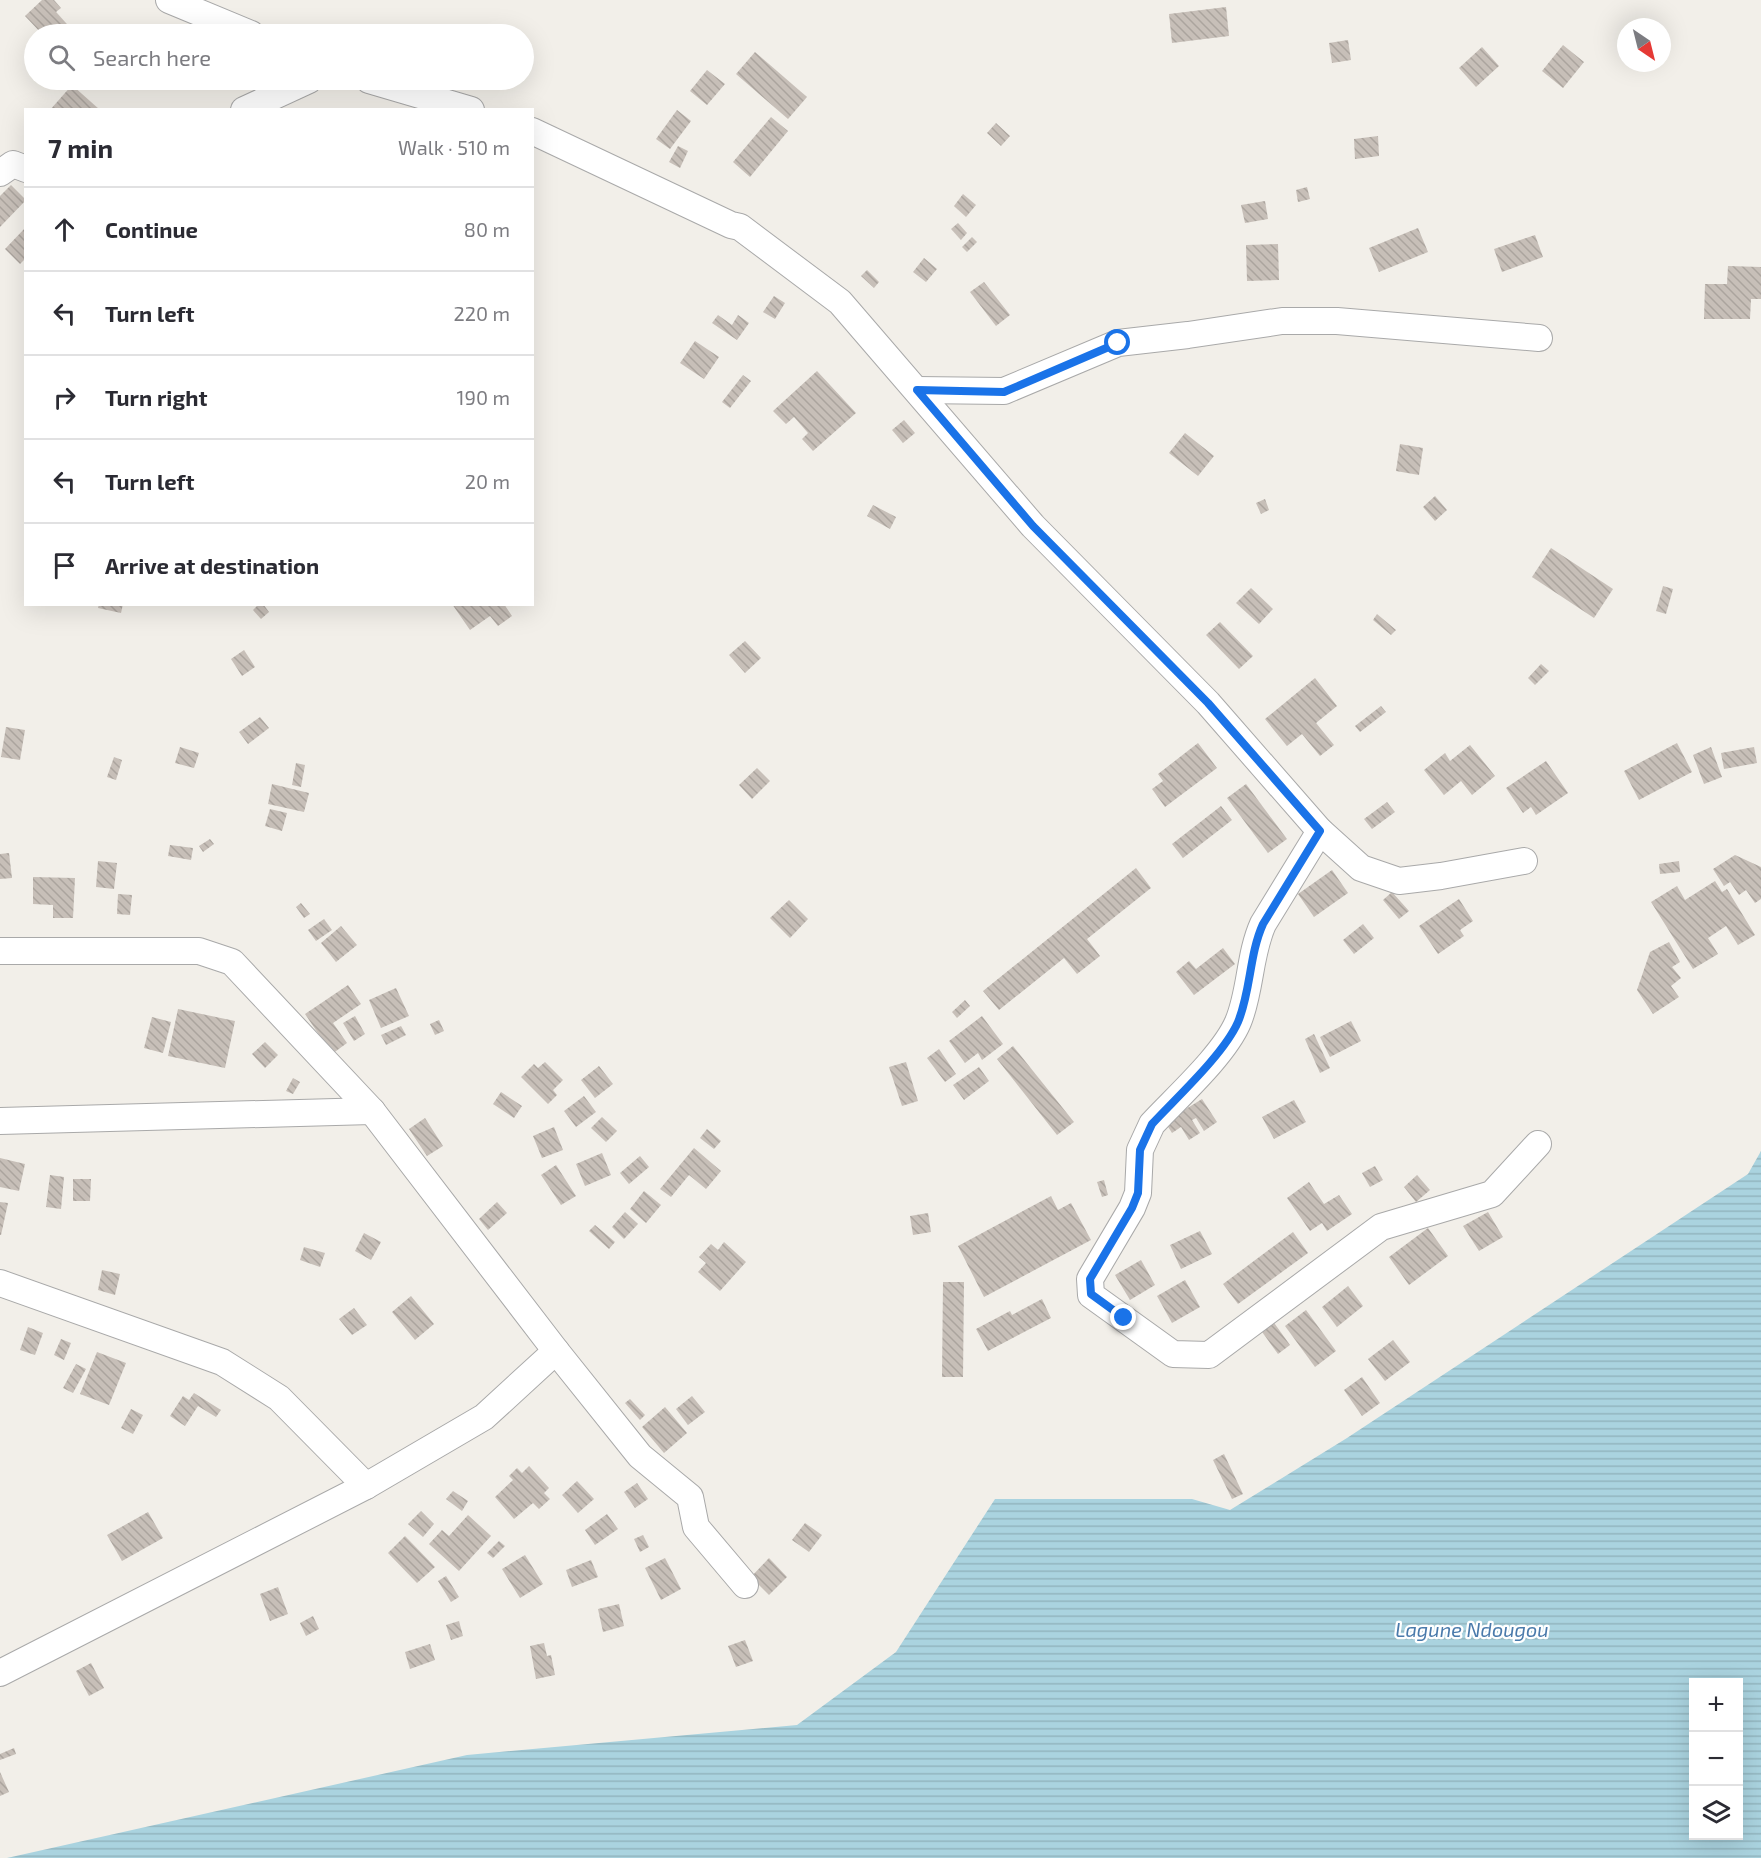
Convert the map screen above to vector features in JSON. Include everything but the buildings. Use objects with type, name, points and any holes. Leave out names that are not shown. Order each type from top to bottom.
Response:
[{"type":"street","points":[[169,0],[227,24]]},
{"type":"street","points":[[248,108],[287,90]]},
{"type":"street","points":[[403,90],[464,108]]},
{"type":"street","points":[[534,132],[731,225],[740,227],[840,302],[1033,526],[1208,703],[1320,831],[1361,868],[1399,881],[1524,861]]},
{"type":"street","points":[[0,173],[13,164],[24,168]]},
{"type":"street","points":[[917,390],[1004,392],[1118,343],[1282,321],[1336,321],[1539,338]]},
{"type":"street","points":[[1320,831],[1257,937],[1243,1008],[1237,1023],[1222,1048],[1152,1124],[1145,1137],[1140,1150],[1138,1193],[1132,1208],[1090,1279],[1091,1294],[1173,1354],[1209,1355],[1381,1227],[1492,1194],[1538,1144]]},
{"type":"street","points":[[0,951],[199,951],[232,962],[372,1111],[556,1351],[640,1456],[690,1497],[696,1527],[745,1585]]},
{"type":"street","points":[[0,1121],[372,1111]]},
{"type":"street","points":[[0,1283],[222,1362],[279,1398],[366,1486]]},
{"type":"street","points":[[0,1673],[366,1486],[484,1417],[556,1351]]},
{"type":"water","name":"Lagune Ndougou","points":[[1761,1151],[1761,1858],[7,1858],[467,1755],[797,1725],[896,1652],[995,1499],[1192,1499],[1230,1510],[1347,1438],[1748,1174]]},
{"type":"route","points":[[1118,343],[1004,392],[917,390],[1033,526],[1208,703],[1320,831],[1257,937],[1243,1008],[1237,1023],[1222,1048],[1152,1124],[1145,1137],[1140,1150],[1138,1193],[1132,1208],[1090,1279],[1091,1294],[1124,1318]]}]
